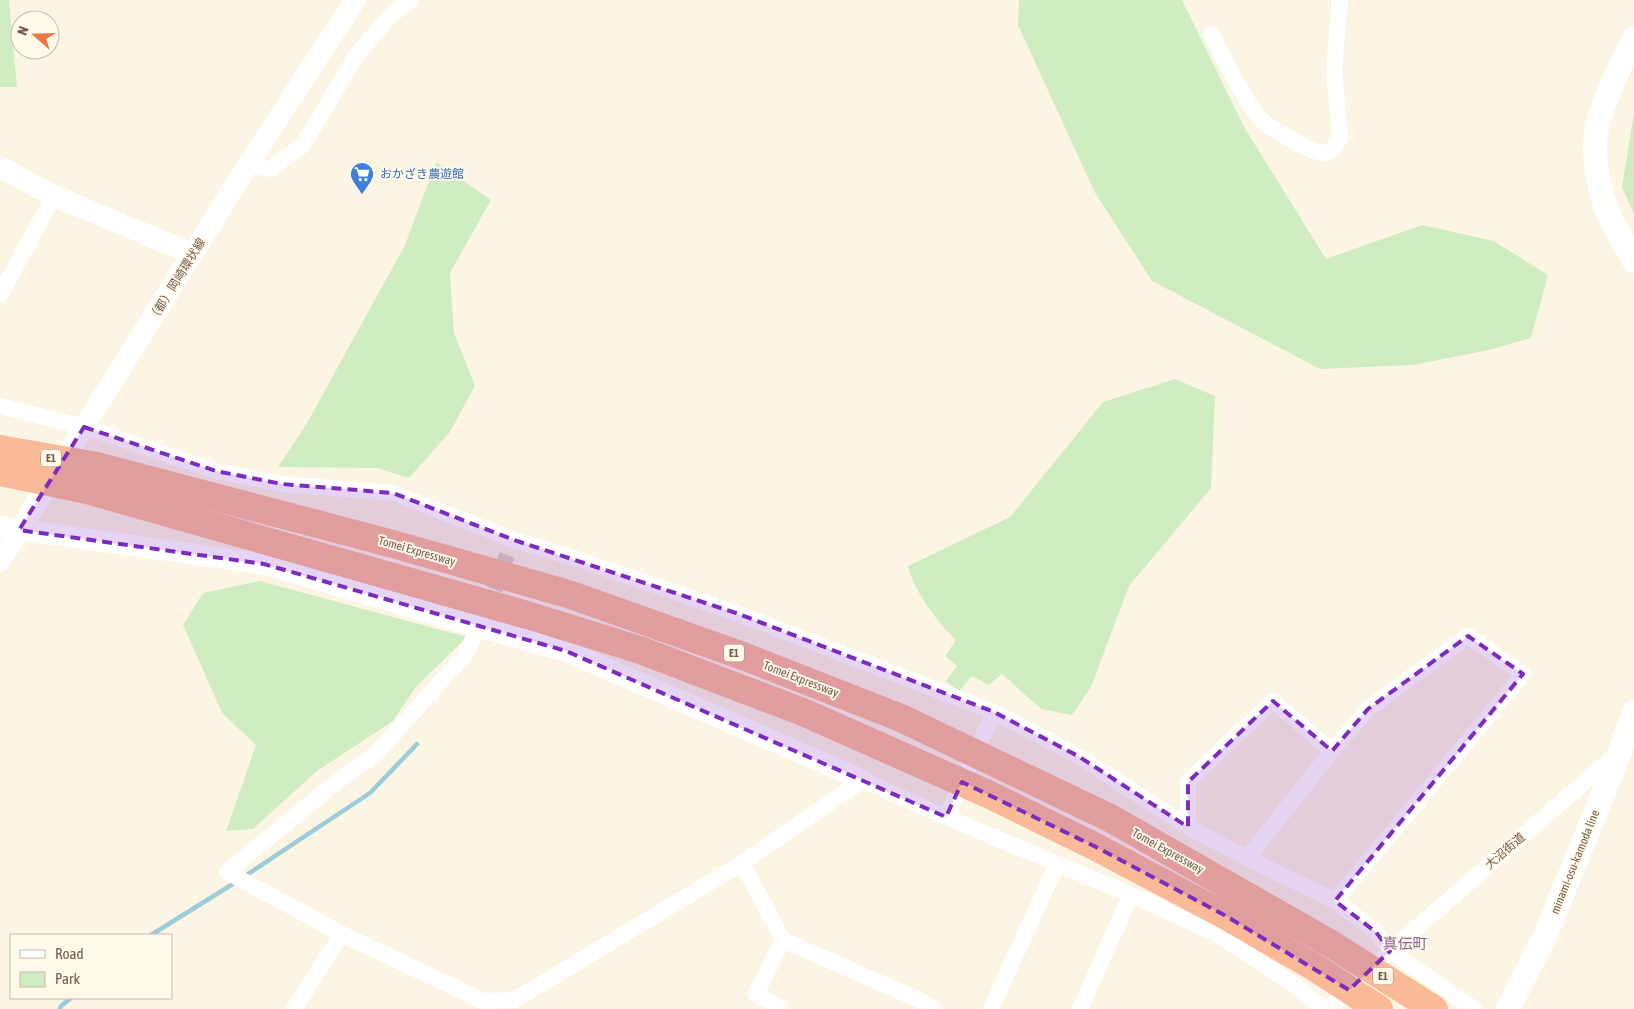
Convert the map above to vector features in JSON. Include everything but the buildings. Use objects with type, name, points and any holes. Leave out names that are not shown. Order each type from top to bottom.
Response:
[{"type":"highway","name":"Tomei Expressway","points":[[2,457],[393,544],[559,592],[743,656],[901,718],[1110,818],[1331,944],[1434,1009]]},
{"type":"highway","name":"Tomei Expressway","points":[[92,478],[640,650],[794,709],[990,795],[1096,846],[1226,916],[1314,967],[1379,1009]]},
{"type":"main road","points":[[1634,38],[1621,63],[1596,134],[1596,161],[1600,189],[1610,216],[1634,261]]},
{"type":"main road","name":"minami-osu-kamoda line","points":[[1508,1009],[1546,934],[1627,757],[1634,712]]},
{"type":"street","name":"（都）岡崎環状線","points":[[0,561],[10,528],[84,427],[248,164],[355,0]]},
{"type":"street","points":[[248,164],[270,170],[303,145],[356,56],[390,16],[411,0]]},
{"type":"street","points":[[1211,34],[1261,121],[1296,142],[1317,152],[1325,153],[1332,150],[1340,137],[1334,70],[1340,0]]},
{"type":"street","points":[[0,167],[54,196],[193,254]]},
{"type":"street","points":[[0,295],[54,196]]},
{"type":"street","points":[[0,406],[84,427],[216,471],[282,484],[393,493],[511,547],[571,557],[736,614],[991,718],[1078,756],[1188,827],[1335,901],[1376,932],[1390,951],[1474,1009]]},
{"type":"street","points":[[10,528],[264,564],[481,622],[566,651],[863,780],[949,810],[1057,864],[1221,936],[1296,986],[1324,1009]]},
{"type":"street","points":[[481,622],[466,653],[376,754],[339,780],[227,872],[480,1005],[515,1000],[742,863],[863,780]]},
{"type":"street","points":[[1247,858],[1368,709],[1468,636],[1523,674],[1335,901]]},
{"type":"street","points":[[1188,827],[1188,782],[1273,701],[1332,751]]},
{"type":"street","points":[[949,810],[991,718]]},
{"type":"street","name":"大沼街道","points":[[1328,1009],[1390,951],[1627,757]]},
{"type":"street","points":[[742,863],[784,940],[916,1004],[934,1009]]},
{"type":"street","points":[[991,1009],[1057,864]]},
{"type":"street","points":[[1080,1009],[1131,895]]},
{"type":"street","points":[[294,1009],[342,934]]},
{"type":"street","points":[[781,1009],[756,994],[784,940]]},
{"type":"highlighted area","points":[[84,427],[216,471],[282,484],[393,493],[514,540],[736,613],[994,712],[1078,756],[1188,827],[1188,782],[1273,701],[1332,751],[1368,709],[1468,636],[1523,674],[1335,901],[1376,932],[1390,951],[1349,990],[1226,916],[1096,847],[962,782],[946,817],[566,651],[264,564],[19,530]]},
{"type":"green space","points":[[0,0],[9,0],[10,60],[15,60],[17,87],[0,87]]},
{"type":"green space","points":[[1019,0],[1182,0],[1244,127],[1326,259],[1422,225],[1494,241],[1548,275],[1531,338],[1489,350],[1413,365],[1320,369],[1152,281],[1094,191],[1018,25]]},
{"type":"green space","points":[[1634,113],[1634,214],[1622,187]]},
{"type":"green space","points":[[436,162],[491,200],[450,273],[454,333],[475,386],[449,433],[409,478],[377,468],[278,467],[307,423],[405,245]]},
{"type":"green space","points":[[1175,379],[1215,396],[1211,488],[1129,586],[1091,687],[1072,715],[1041,709],[1002,674],[989,685],[972,676],[959,691],[946,681],[957,666],[945,656],[956,640],[927,606],[915,585],[908,566],[1010,517],[1103,402]]},
{"type":"green space","points":[[260,581],[467,637],[416,687],[393,721],[317,771],[253,829],[226,831],[256,745],[222,713],[183,625],[203,593]]},
{"type":"waterway","points":[[245,876],[370,793],[417,744]]},
{"type":"waterway","points":[[153,934],[236,882]]},
{"type":"waterway","points":[[60,1009],[70,999]]},
{"type":"tunnel","points":[[486,612],[507,555]]},
{"type":"place","name":"おかざき農遊館","points":[[362,195]]},
{"type":"district","name":"真伝町","points":[[1405,944]]}]
